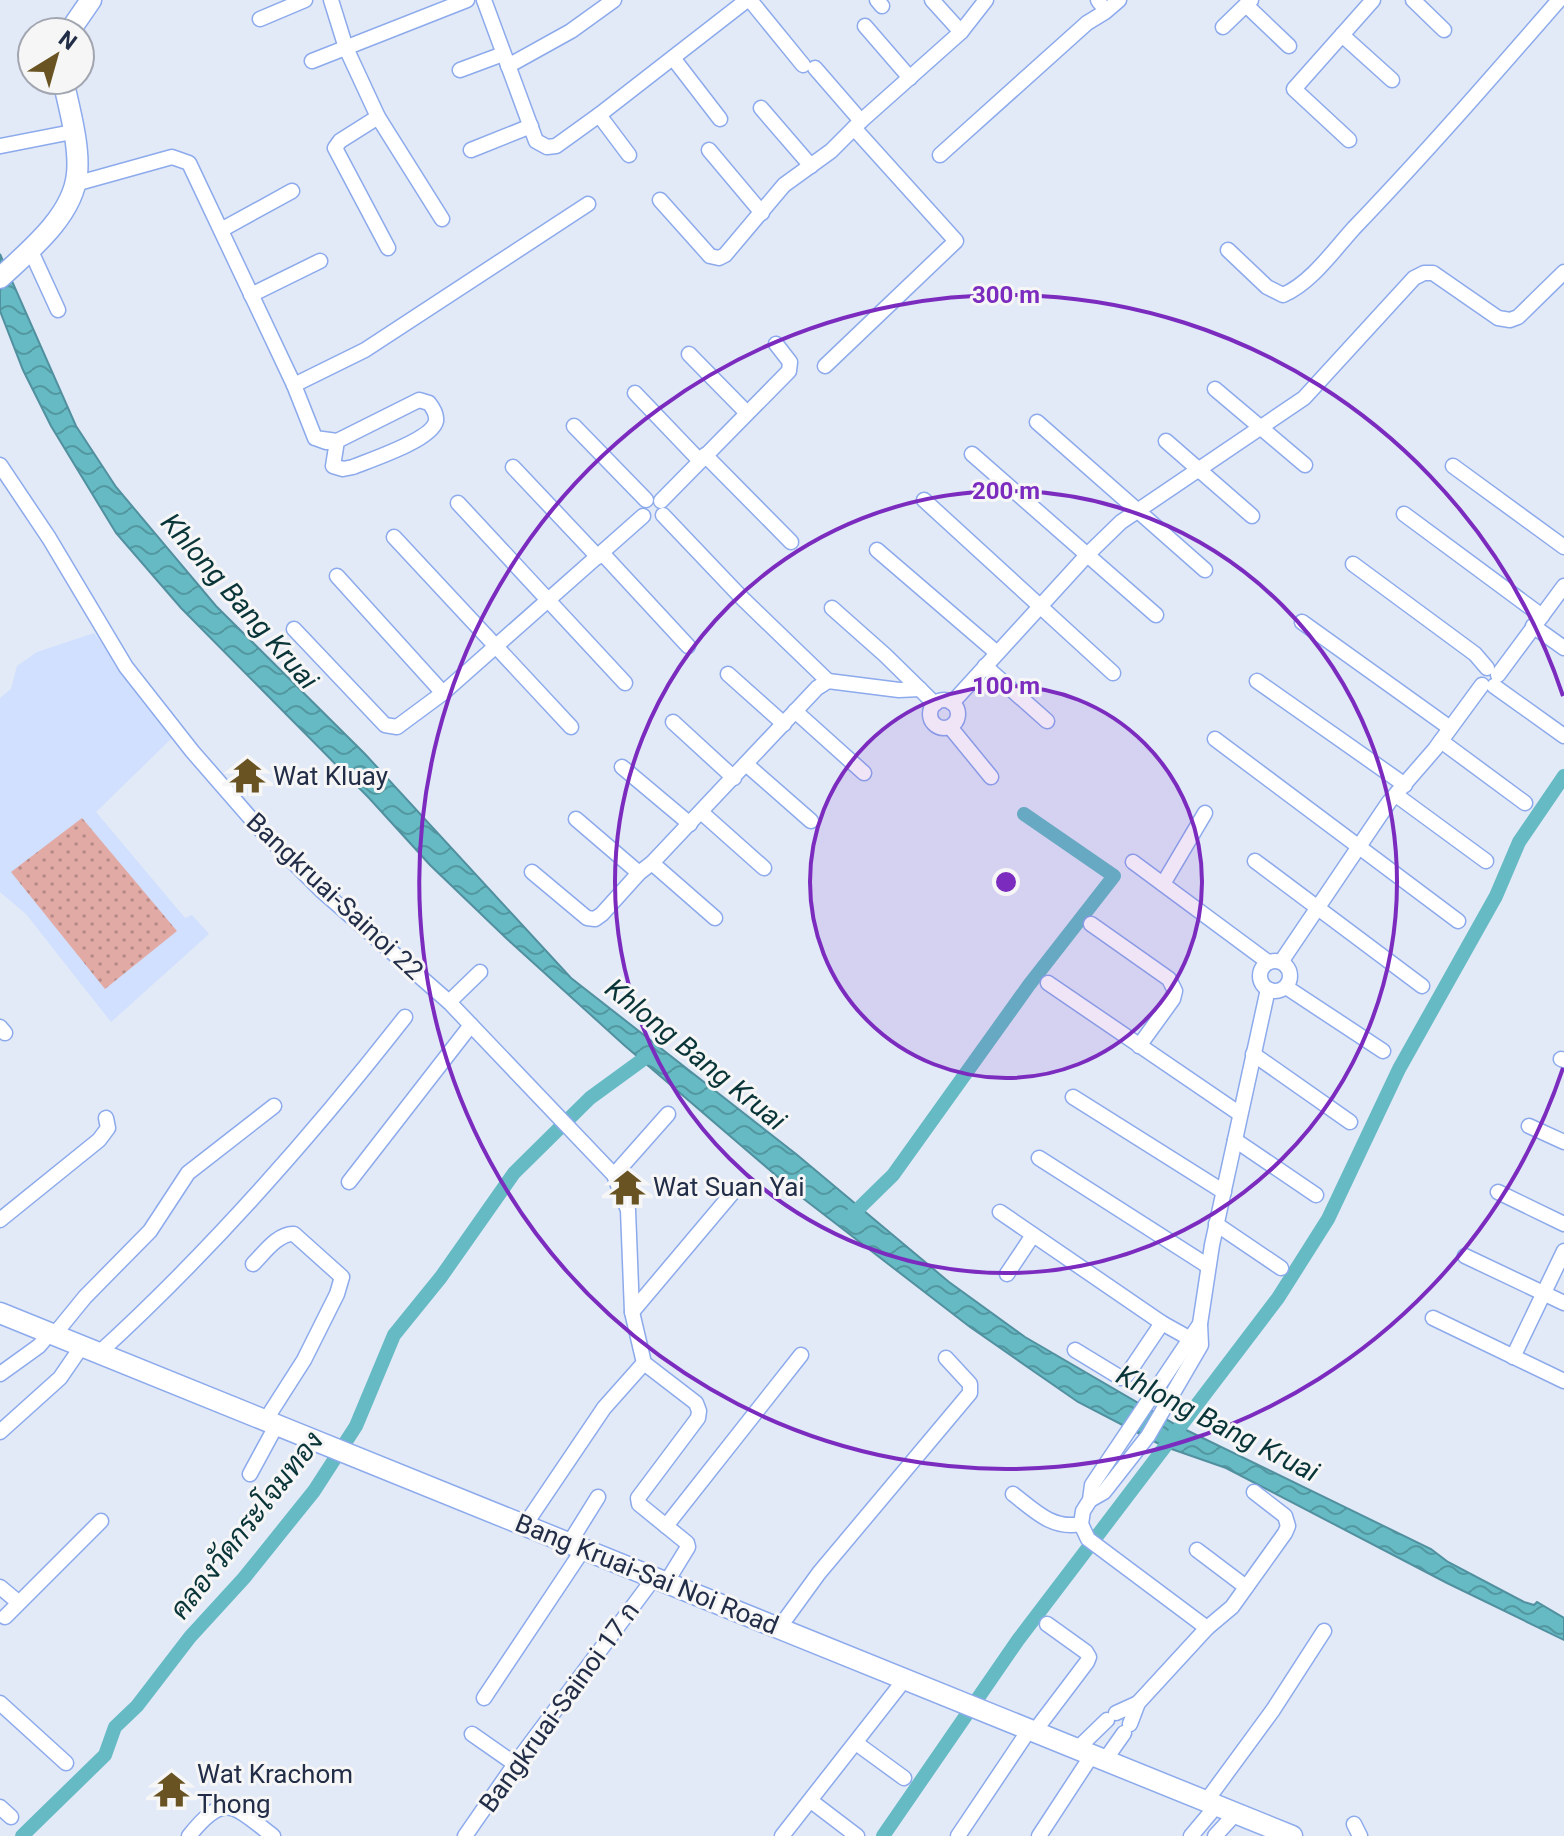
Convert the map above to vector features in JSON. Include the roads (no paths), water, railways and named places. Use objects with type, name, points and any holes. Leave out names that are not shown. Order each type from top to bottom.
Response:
[{"type":"main road","points":[[0,278],[65,208],[75,184],[77,162],[66,96]]},
{"type":"main road","name":"Bang Kruai-Sai Noi Road","points":[[0,1313],[1292,1836]]},
{"type":"street","points":[[260,19],[305,0]]},
{"type":"street","points":[[331,0],[346,48],[378,117],[442,219]]},
{"type":"street","points":[[312,61],[467,0]]},
{"type":"street","points":[[484,0],[536,141],[547,147],[556,146],[599,115],[749,0],[809,66],[956,241],[825,366]]},
{"type":"street","points":[[460,70],[506,60],[571,31],[614,0]]},
{"type":"street","points":[[932,0],[961,32]]},
{"type":"street","points":[[660,200],[710,256],[715,259],[725,255],[784,185],[831,151],[961,32],[986,0]]},
{"type":"street","points":[[940,155],[1087,23],[1119,0]]},
{"type":"street","points":[[1349,140],[1294,89],[1373,0]]},
{"type":"street","points":[[1413,0],[1444,30]]},
{"type":"street","points":[[1228,250],[1267,287],[1283,295],[1290,292],[1309,276],[1403,176],[1559,0]]},
{"type":"street","points":[[1223,27],[1249,2],[1289,46]]},
{"type":"street","points":[[865,26],[910,78]]},
{"type":"street","points":[[1342,35],[1392,80]]},
{"type":"street","points":[[673,58],[720,119]]},
{"type":"street","points":[[761,108],[811,166]]},
{"type":"street","points":[[599,115],[629,155]]},
{"type":"street","points":[[378,117],[340,141],[335,148],[388,248]]},
{"type":"street","points":[[471,150],[531,126]]},
{"type":"street","points":[[1,146],[72,132]]},
{"type":"street","points":[[709,150],[762,213]]},
{"type":"street","points":[[75,184],[172,157],[184,159],[191,167],[294,385],[315,438],[337,441],[419,400],[429,403],[435,412],[433,428],[419,438],[353,467],[343,469],[333,466],[337,441]]},
{"type":"street","points":[[221,230],[292,191]]},
{"type":"street","points":[[294,385],[378,343],[588,204]]},
{"type":"street","points":[[27,252],[58,310]]},
{"type":"street","points":[[251,295],[320,261]]},
{"type":"street","points":[[952,703],[1088,554],[1138,510],[1304,398],[1414,278],[1433,273],[1498,318],[1510,320],[1518,317],[1564,272]]},
{"type":"street","points":[[294,629],[385,725],[391,728],[405,723],[643,516],[653,521],[657,505],[789,371],[790,362],[776,344]]},
{"type":"street","points":[[689,354],[747,413]]},
{"type":"street","points":[[1215,389],[1305,465]]},
{"type":"street","points":[[635,393],[791,542]]},
{"type":"street","points":[[1037,422],[1205,570]]},
{"type":"street","points":[[574,426],[657,505],[741,597],[828,681],[899,690],[920,689]]},
{"type":"street","points":[[1166,441],[1252,516]]},
{"type":"street","points":[[972,454],[1156,615]]},
{"type":"street","points":[[1453,466],[1564,547]]},
{"type":"street","points":[[513,467],[688,646]]},
{"type":"street","name":"Bangkruai-Sainoi 22","points":[[2,473],[49,538],[126,667],[166,721],[259,828],[321,890],[449,1002],[614,1175]]},
{"type":"street","points":[[924,500],[1113,673]]},
{"type":"street","points":[[458,503],[625,683]]},
{"type":"street","points":[[1404,514],[1538,621],[1564,648]]},
{"type":"street","points":[[394,537],[571,727]]},
{"type":"street","points":[[877,550],[997,653]]},
{"type":"street","points":[[1353,564],[1475,654],[1490,678],[1564,736]]},
{"type":"street","points":[[337,576],[443,693]]},
{"type":"street","points":[[1286,987],[1274,991],[1268,989],[1262,984],[1262,968],[1275,962],[1319,908],[1400,790],[1564,586]]},
{"type":"street","points":[[832,608],[935,704]]},
{"type":"street","points":[[1302,622],[1446,734],[1525,803]]},
{"type":"street","points":[[985,666],[1047,721]]},
{"type":"street","points":[[728,674],[784,724]]},
{"type":"street","points":[[532,872],[587,918],[595,919],[690,824],[817,688],[828,681]]},
{"type":"street","points":[[1257,681],[1400,790],[1486,861]]},
{"type":"street","points":[[943,701],[956,707],[957,718],[950,727],[937,727],[932,722],[930,716],[935,704],[943,701]]},
{"type":"street","points":[[795,711],[864,773]]},
{"type":"street","points":[[673,722],[734,778]]},
{"type":"street","points":[[950,727],[991,777]]},
{"type":"street","points":[[1215,739],[1458,921]]},
{"type":"street","points":[[746,764],[811,821]]},
{"type":"street","points":[[622,767],[690,824]]},
{"type":"street","points":[[701,812],[764,868]]},
{"type":"street","points":[[1163,884],[1205,813]]},
{"type":"street","points":[[576,819],[639,873]]},
{"type":"street","points":[[1255,861],[1422,986]]},
{"type":"street","points":[[1133,862],[1290,973],[1286,987]]},
{"type":"street","points":[[652,863],[715,918]]},
{"type":"street","points":[[1091,924],[1169,979],[1175,991],[1173,999],[1139,1046]]},
{"type":"street","points":[[449,1002],[480,972]]},
{"type":"street","points":[[1048,983],[1240,1114]]},
{"type":"street","points":[[1286,987],[1383,1051]]},
{"type":"street","points":[[1090,1500],[1104,1492],[1164,1412],[1195,1342],[1216,1224],[1268,989]]},
{"type":"street","points":[[0,1432],[90,1350],[150,1307],[320,1125],[405,1017]]},
{"type":"street","points":[[349,1182],[471,1025]]},
{"type":"street","points":[[1253,1054],[1350,1122]]},
{"type":"street","points":[[1073,1097],[1224,1192]]},
{"type":"street","points":[[0,1374],[52,1334],[150,1231],[188,1173],[274,1106]]},
{"type":"street","points":[[525,1525],[604,1408],[644,1363],[632,1312],[628,1210],[614,1175],[668,1114]]},
{"type":"street","points":[[0,1220],[99,1140],[108,1128],[106,1118]]},
{"type":"street","points":[[1529,1126],[1564,1142]]},
{"type":"street","points":[[1235,1140],[1316,1195]]},
{"type":"street","points":[[1039,1158],[1208,1266]]},
{"type":"street","points":[[632,1312],[734,1191]]},
{"type":"street","points":[[1498,1192],[1564,1224]]},
{"type":"street","points":[[1000,1212],[1162,1323],[1195,1342]]},
{"type":"street","points":[[1216,1224],[1281,1268]]},
{"type":"street","points":[[250,1474],[271,1424],[337,1294],[342,1277],[294,1234],[287,1233],[280,1237],[253,1264]]},
{"type":"street","points":[[1007,1274],[1033,1235]]},
{"type":"street","points":[[1513,1357],[1564,1251]]},
{"type":"street","points":[[1465,1256],[1564,1303]]},
{"type":"street","points":[[1433,1318],[1564,1381]]},
{"type":"street","points":[[1075,1350],[1121,1378],[1127,1375],[1162,1323]]},
{"type":"street","points":[[1195,1342],[1099,1473],[1092,1485],[1081,1524],[1093,1542],[1207,1628]]},
{"type":"street","points":[[666,1526],[801,1355]]},
{"type":"street","points":[[779,1628],[819,1573],[970,1393],[970,1384],[946,1358]]},
{"type":"street","name":"Bangkruai-Sainoi 17 ก","points":[[465,1836],[515,1764],[688,1547],[685,1540],[639,1504],[640,1494],[699,1414],[696,1403],[644,1363]]},
{"type":"street","points":[[1091,1755],[1127,1728],[1138,1703],[1207,1628],[1232,1607],[1288,1526],[1285,1516],[1254,1492]]},
{"type":"street","points":[[1013,1494],[1057,1525],[1081,1524]]},
{"type":"street","points":[[484,1698],[577,1545],[598,1497]]},
{"type":"street","points":[[5,1617],[101,1521]]},
{"type":"street","points":[[1197,1550],[1246,1587]]},
{"type":"street","points":[[0,1587],[18,1602]]},
{"type":"street","points":[[958,1836],[1031,1731],[1087,1662],[1089,1657],[1086,1652],[1047,1624]]},
{"type":"street","points":[[1191,1836],[1220,1806],[1273,1710],[1324,1631]]},
{"type":"street","points":[[782,1836],[905,1679]]},
{"type":"street","points":[[0,1703],[66,1763]]},
{"type":"street","points":[[1039,1836],[1091,1755],[1111,1716],[1138,1703]]},
{"type":"street","points":[[472,1734],[515,1764]]},
{"type":"street","points":[[856,1743],[904,1778]]},
{"type":"street","points":[[811,1801],[857,1836]]},
{"type":"street","points":[[1215,1836],[1220,1806]]},
{"type":"street","points":[[189,1836],[218,1807],[233,1807],[273,1836]]},
{"type":"water","points":[[0,254],[76,426],[116,487],[216,606],[365,754],[571,978],[796,1154],[949,1282],[1025,1337],[1178,1426],[1431,1549],[1448,1562],[1524,1602],[1534,1605],[1537,1602],[1564,1618],[1564,1640],[1226,1468],[1163,1446],[1078,1402],[970,1327],[800,1196],[624,1045],[430,865],[369,798],[181,608],[116,533],[51,426],[23,370],[0,311]]},
{"type":"waterway","name":"Khlong Bang Kruai","points":[[883,1836],[1018,1640],[1278,1298],[1328,1219],[1399,1069],[1496,896],[1519,842],[1564,776]]},
{"type":"waterway","points":[[848,1219],[893,1175],[1029,985],[1114,876],[1024,814]]},
{"type":"waterway","name":"คลองวัดกระโจมทอง","points":[[22,1836],[105,1755],[115,1727],[137,1706],[190,1637],[244,1578],[314,1491],[356,1426],[394,1335],[441,1277],[514,1173],[590,1098],[649,1055]]},
{"type":"place","name":"Wat Kluay","points":[[247,776]]},
{"type":"place","name":"Wat Suan Yai","points":[[627,1187]]},
{"type":"place","name":"Wat Krachom Thong","points":[[171,1789]]}]
